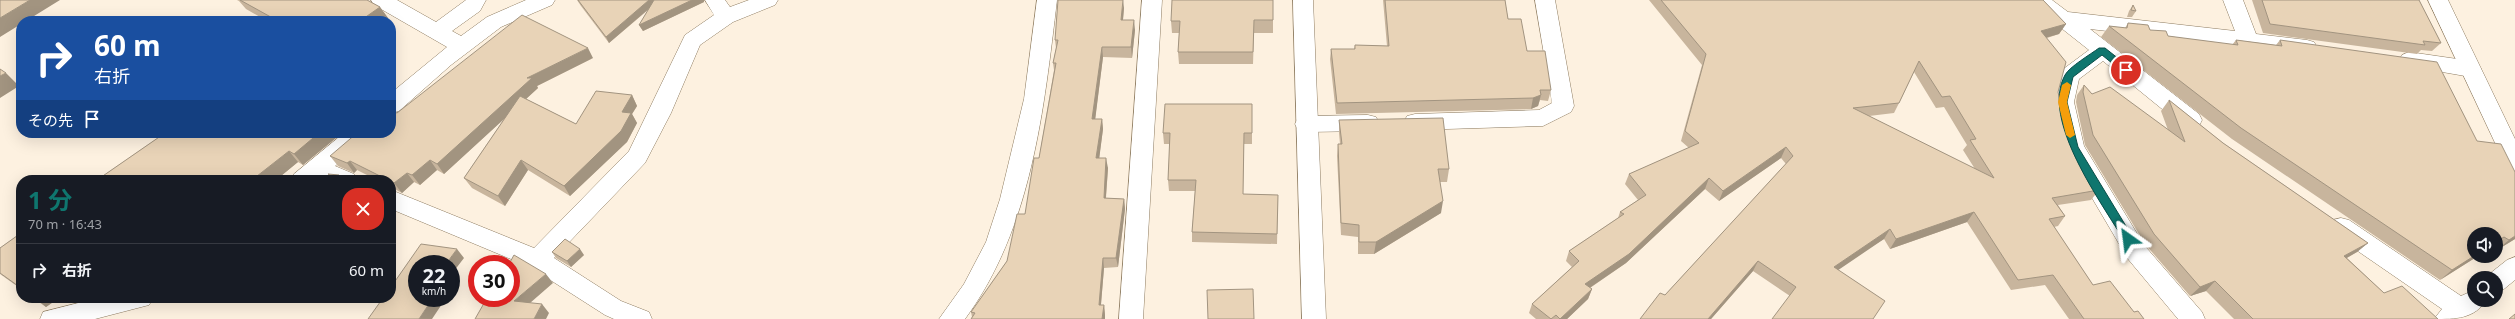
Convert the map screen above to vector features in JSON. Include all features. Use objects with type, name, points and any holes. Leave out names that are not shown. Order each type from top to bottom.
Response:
[{"type":"street","points":[[381,0],[462,46]]},
{"type":"street","points":[[437,32],[473,6],[476,0]]},
{"type":"street","points":[[396,101],[462,46],[494,22],[545,0]]},
{"type":"street","points":[[538,260],[637,157],[660,113],[692,40],[721,8],[768,0]]},
{"type":"street","points":[[951,319],[972,291],[997,243],[1011,199],[1035,99],[1047,0]]},
{"type":"street","points":[[1130,319],[1152,0]]},
{"type":"street","points":[[1303,0],[1306,124],[1314,319]]},
{"type":"street","points":[[1306,124],[1543,118],[1563,106],[1545,0]]},
{"type":"street","points":[[2039,0],[2205,132]]},
{"type":"street","points":[[2233,0],[2248,39]]},
{"type":"street","points":[[2438,0],[2515,162]]},
{"type":"street","points":[[2063,19],[2325,49]]},
{"type":"street","points":[[2102,51],[2069,75],[2063,102],[2073,147],[2136,252],[2193,319]]},
{"type":"street","points":[[2386,58],[2471,69]]},
{"type":"street","points":[[310,174],[353,138]]},
{"type":"street","points":[[396,201],[538,260],[613,308],[640,319]]},
{"type":"street","points":[[2326,217],[2461,310]]},
{"type":"street","points":[[2503,276],[2515,267]]},
{"type":"street","points":[[52,319],[120,303]]},
{"type":"building","points":[[0,0],[30,0],[0,18]]},
{"type":"building","points":[[240,0],[367,0],[380,7],[367,16],[269,16]]},
{"type":"building","points":[[578,0],[649,0],[606,37]]},
{"type":"building","points":[[654,0],[692,0],[639,25]]},
{"type":"building","points":[[1058,0],[1123,0],[1121,20],[1134,20],[1131,47],[1102,47],[1092,119],[1102,119],[1096,158],[1106,158],[1104,198],[1124,199],[1116,258],[1103,258],[1099,305],[1104,305],[1102,319],[971,319],[975,313],[971,312],[1007,261],[1017,214],[1025,214],[1034,158],[1039,158],[1056,63],[1053,63],[1058,40],[1055,40]]},
{"type":"building","points":[[1172,0],[1273,0],[1273,20],[1254,20],[1253,52],[1178,52],[1180,21],[1171,21]]},
{"type":"building","points":[[1385,0],[1505,0],[1508,19],[1521,19],[1527,51],[1545,51],[1551,90],[1540,90],[1541,95],[1533,98],[1337,103],[1331,49],[1355,49],[1355,45],[1389,46]]},
{"type":"building","points":[[1661,0],[2043,0],[2066,24],[2041,31],[2066,62],[2058,92],[2068,137],[2099,190],[2052,198],[2065,216],[2049,219],[2093,285],[2110,281],[2134,312],[2138,311],[2144,319],[2084,319],[2053,275],[2018,280],[1974,212],[1896,239],[1890,229],[1834,267],[1885,301],[1873,319],[1772,319],[1796,287],[1758,261],[1708,319],[1640,319],[1660,293],[1665,295],[1793,156],[1786,147],[1723,191],[1709,178],[1629,254],[1585,284],[1592,289],[1560,319],[1556,315],[1551,319],[1532,304],[1579,261],[1569,251],[1624,214],[1620,212],[1646,195],[1629,174],[1699,143],[1685,131],[1706,54]],"holes":[[[1919,61],[1942,97],[1950,96],[1976,139],[1970,140],[1994,178],[1853,108],[1899,103]]]},
{"type":"building","points":[[2262,0],[2419,0],[2441,43],[2423,41],[2425,45],[2270,24]]},
{"type":"building","points":[[2133,5],[2136,11],[2131,10]]},
{"type":"building","points":[[522,15],[588,48],[527,78],[532,78],[437,164],[430,160],[412,175],[407,173],[396,181],[396,175],[378,175],[350,161],[347,163],[330,156],[351,138],[396,138],[397,113]]},
{"type":"building","points":[[2128,23],[2148,25],[2150,30],[2166,31],[2168,36],[2238,45],[2236,40],[2282,46],[2280,40],[2437,62],[2477,141],[2501,144],[2515,172],[2515,236],[2509,240],[2503,238],[2503,227],[2467,227],[2467,260],[2452,270],[2241,128],[2109,26],[2127,28]]},
{"type":"building","points":[[0,69],[6,73],[0,76]]},
{"type":"building","points":[[2084,85],[2092,94],[2110,87],[2185,142],[2169,100],[2223,143],[2368,243],[2344,256],[2384,293],[2402,286],[2438,319],[2253,319],[2215,281],[2200,287],[2154,234],[2093,135],[2083,92]]},
{"type":"building","points":[[596,91],[632,95],[622,112],[631,113],[621,131],[564,186],[521,160],[498,196],[464,178],[520,96],[576,124]]},
{"type":"building","points":[[1165,104],[1252,104],[1252,133],[1244,133],[1243,194],[1278,195],[1277,234],[1192,232],[1196,180],[1168,180],[1170,133],[1163,133]]},
{"type":"building","points":[[1443,118],[1449,169],[1438,169],[1443,201],[1376,242],[1359,242],[1359,225],[1341,223],[1338,144],[1342,144],[1339,120]]},
{"type":"building","points":[[158,138],[313,138],[294,154],[289,151],[258,175],[104,175]]},
{"type":"building","points":[[16,237],[16,284],[0,273],[0,248]]},
{"type":"building","points":[[565,239],[580,249],[567,261],[552,252]]},
{"type":"building","points":[[421,244],[457,249],[453,255],[413,255]]},
{"type":"building","points":[[520,259],[546,274],[520,296]]},
{"type":"building","points":[[408,263],[408,307],[427,307],[419,319],[368,319],[379,303],[396,303],[396,280]]},
{"type":"building","points":[[1253,289],[1254,319],[1208,319],[1207,290]]},
{"type":"building","points":[[520,302],[542,304],[534,319],[475,319],[482,307],[520,307]]},
{"type":"building","points":[[2515,314],[2515,319],[2509,319]]},
{"type":"slow traffic","points":[[2067,85],[2063,102],[2070,135]]},
{"type":"route","points":[[2126,70],[2102,51],[2069,75],[2063,102],[2073,147],[2128,239]]}]
